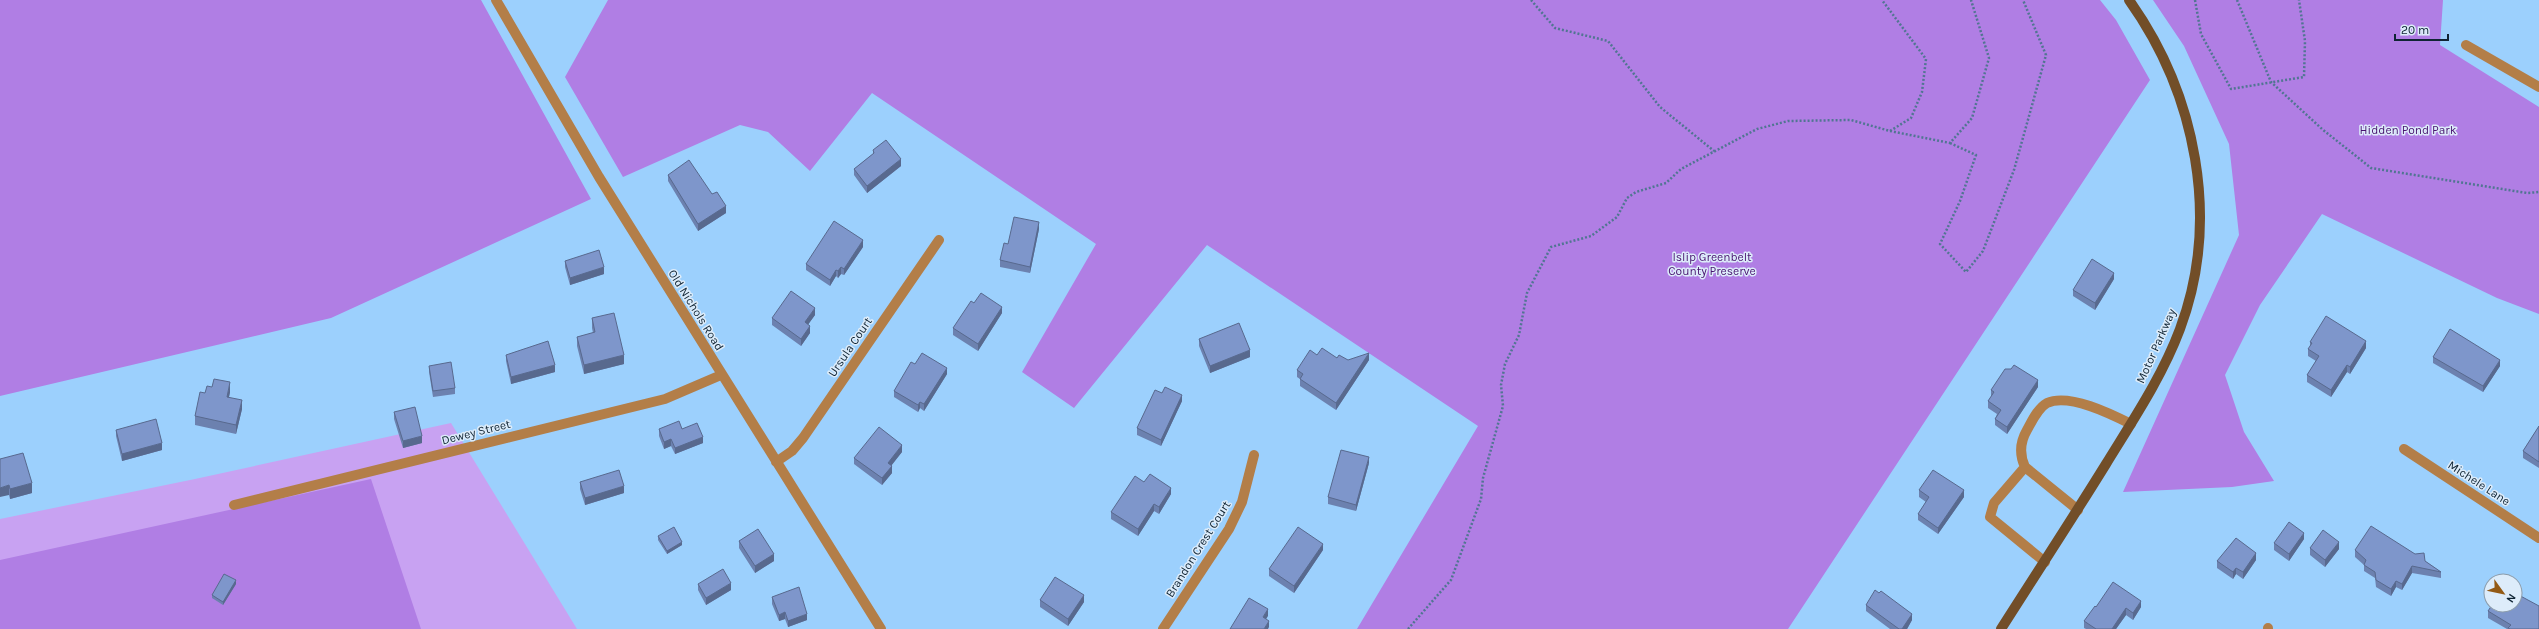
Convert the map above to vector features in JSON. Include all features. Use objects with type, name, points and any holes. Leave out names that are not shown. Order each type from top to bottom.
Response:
[{"type":"main road","name":"Motor Parkway","points":[[2001,629],[2078,510],[2131,424],[2158,376],[2180,329],[2195,276],[2200,226],[2197,172],[2187,116],[2167,62],[2129,0]]},
{"type":"street","name":"Old Nichols Road","points":[[496,0],[599,178],[881,629]]},
{"type":"street","points":[[2466,45],[2539,87]]},
{"type":"street","name":"Ursula Court","points":[[776,462],[792,450],[803,438],[939,240]]},
{"type":"street","name":"Dewey Street","points":[[234,505],[665,399],[721,375]]},
{"type":"street","points":[[2078,510],[2025,467],[2021,458],[2024,434],[2037,413],[2050,402],[2065,400],[2106,412],[2131,424]]},
{"type":"street","name":"Michele Lane","points":[[2404,449],[2539,538]]},
{"type":"street","name":"Brandon Crest Court","points":[[1163,629],[1229,529],[1242,502],[1254,455]]},
{"type":"street","points":[[2025,467],[1994,503],[1990,517],[1992,521],[2044,562]]},
{"type":"path","points":[[1531,0],[1555,28],[1608,41],[1660,107],[1714,151]]},
{"type":"path","points":[[1882,0],[1926,59],[1922,92],[1911,118],[1890,131]]},
{"type":"path","points":[[1950,143],[1972,118],[1989,58],[1971,0]]},
{"type":"path","points":[[1408,629],[1451,580],[1481,499],[1483,478],[1503,406],[1501,385],[1505,364],[1519,335],[1526,293],[1551,247],[1591,236],[1617,217],[1627,198],[1636,192],[1666,184],[1681,169],[1757,129],[1788,121],[1851,120],[1890,131],[1950,143],[1976,155],[1960,201],[1940,244],[1966,272],[1983,251],[2014,170],[2046,55],[2023,0]]},
{"type":"path","points":[[2195,0],[2200,34],[2231,88],[2304,76],[2305,41],[2299,0]]},
{"type":"path","points":[[2237,0],[2271,82],[2322,129],[2371,168],[2527,193],[2539,192]]},
{"type":"shaded area","points":[[451,423],[577,629],[0,629],[0,519],[195,479]]},
{"type":"green space","points":[[0,0],[481,0],[591,199],[331,318],[0,396]]},
{"type":"green space","name":"Islip Greenbelt County Preserve","points":[[608,0],[2100,0],[2116,20],[2150,80],[1788,629],[1357,629],[1478,426],[1207,245],[1074,408],[1022,372],[1096,244],[872,93],[810,171],[768,132],[740,125],[623,177],[565,77]]},
{"type":"green space","name":"Hidden Pond Park","points":[[2153,0],[2443,0],[2440,45],[2539,107],[2539,314],[2497,298],[2322,214],[2260,305],[2225,375],[2244,432],[2274,481],[2232,487],[2123,492],[2239,235],[2229,144],[2184,46]]},
{"type":"green space","points":[[371,479],[421,629],[0,629],[0,560]]},
{"type":"building","points":[[886,140],[901,159],[867,186],[854,169],[874,153],[873,150]]},
{"type":"building","points":[[689,160],[712,194],[717,192],[726,206],[698,224],[668,175]]},
{"type":"building","points":[[1014,217],[1039,222],[1030,267],[1000,260],[1004,243],[1008,244]]},
{"type":"building","points":[[834,221],[863,240],[844,269],[841,267],[838,271],[836,270],[830,280],[806,264]]},
{"type":"building","points":[[599,250],[604,267],[570,278],[565,261]]},
{"type":"building","points":[[2092,259],[2114,273],[2095,303],[2073,290]]},
{"type":"building","points":[[791,291],[815,308],[805,322],[810,326],[801,339],[772,318]]},
{"type":"building","points":[[981,293],[1002,307],[978,344],[953,328],[971,301],[974,303]]},
{"type":"building","points":[[614,313],[624,355],[584,365],[577,337],[595,332],[592,318]]},
{"type":"building","points":[[2326,316],[2366,341],[2350,367],[2347,365],[2331,390],[2307,375],[2319,356],[2308,349],[2312,343],[2310,342]]},
{"type":"building","points":[[1239,323],[1250,350],[1210,366],[1199,339]]},
{"type":"building","points":[[2450,329],[2500,360],[2483,386],[2433,357]]},
{"type":"building","points":[[548,341],[555,365],[511,377],[506,355]]},
{"type":"building","points":[[1322,348],[1337,358],[1339,355],[1348,360],[1369,353],[1336,403],[1300,379],[1303,374],[1297,370],[1310,350],[1317,355]]},
{"type":"building","points":[[922,353],[947,368],[924,404],[920,402],[918,405],[894,391],[911,362],[915,364]]},
{"type":"building","points":[[451,362],[455,388],[433,391],[429,366]]},
{"type":"building","points":[[2014,365],[2038,380],[2007,427],[1995,419],[2001,410],[1988,401],[1994,392],[1991,390],[2005,369],[2011,369]]},
{"type":"building","points":[[214,379],[230,382],[227,397],[242,400],[236,425],[195,416],[200,392],[205,393],[207,386],[212,387]]},
{"type":"building","points":[[1165,387],[1182,395],[1161,440],[1137,428],[1155,390],[1162,393]]},
{"type":"building","points":[[415,407],[422,436],[403,441],[394,412]]},
{"type":"building","points":[[156,419],[162,443],[122,454],[116,430]]},
{"type":"building","points":[[679,421],[682,429],[697,423],[703,437],[675,448],[671,439],[664,442],[659,429]]},
{"type":"building","points":[[2539,426],[2539,462],[2523,451]]},
{"type":"building","points":[[879,427],[902,445],[888,463],[892,466],[882,478],[854,458]]},
{"type":"building","points":[[1341,450],[1369,457],[1356,505],[1328,497]]},
{"type":"building","points":[[23,453],[32,483],[10,489],[9,485],[0,488],[0,459]]},
{"type":"building","points":[[619,470],[624,486],[585,498],[580,482]]},
{"type":"building","points":[[1933,470],[1964,490],[1938,528],[1918,514],[1929,497],[1919,490]]},
{"type":"building","points":[[1150,474],[1171,488],[1159,507],[1154,504],[1138,529],[1111,512],[1135,476],[1144,482]]},
{"type":"building","points":[[2289,522],[2304,533],[2289,554],[2274,543]]},
{"type":"building","points":[[2371,526],[2415,554],[2424,553],[2425,561],[2441,572],[2412,566],[2402,584],[2396,581],[2391,589],[2376,580],[2375,572],[2364,565],[2366,560],[2355,550]]},
{"type":"building","points":[[674,527],[682,542],[667,551],[658,536]]},
{"type":"building","points":[[1298,527],[1323,544],[1294,586],[1269,569]]},
{"type":"building","points":[[758,529],[774,554],[755,566],[739,541]]},
{"type":"building","points":[[2323,530],[2339,542],[2325,560],[2310,548]]},
{"type":"building","points":[[2236,538],[2256,553],[2243,572],[2236,568],[2233,572],[2217,561]]},
{"type":"building","points":[[723,569],[731,583],[706,598],[698,584]]},
{"type":"building","points":[[224,574],[236,580],[223,602],[212,595]]},
{"type":"building","points":[[1055,577],[1084,595],[1068,619],[1040,600]]},
{"type":"building","points":[[2113,582],[2141,601],[2133,613],[2126,608],[2112,629],[2096,629],[2084,621],[2095,606],[2096,607]]},
{"type":"building","points":[[799,587],[807,614],[788,621],[785,612],[779,615],[772,597]]},
{"type":"building","points":[[1875,590],[1879,593],[1881,591],[1912,614],[1902,629],[1899,629],[1866,605]]},
{"type":"building","points":[[2523,597],[2539,606],[2539,629],[2508,628],[2511,625],[2491,613],[2523,613]]},
{"type":"building","points":[[1249,598],[1268,609],[1263,617],[1269,621],[1264,629],[1230,629]]}]
